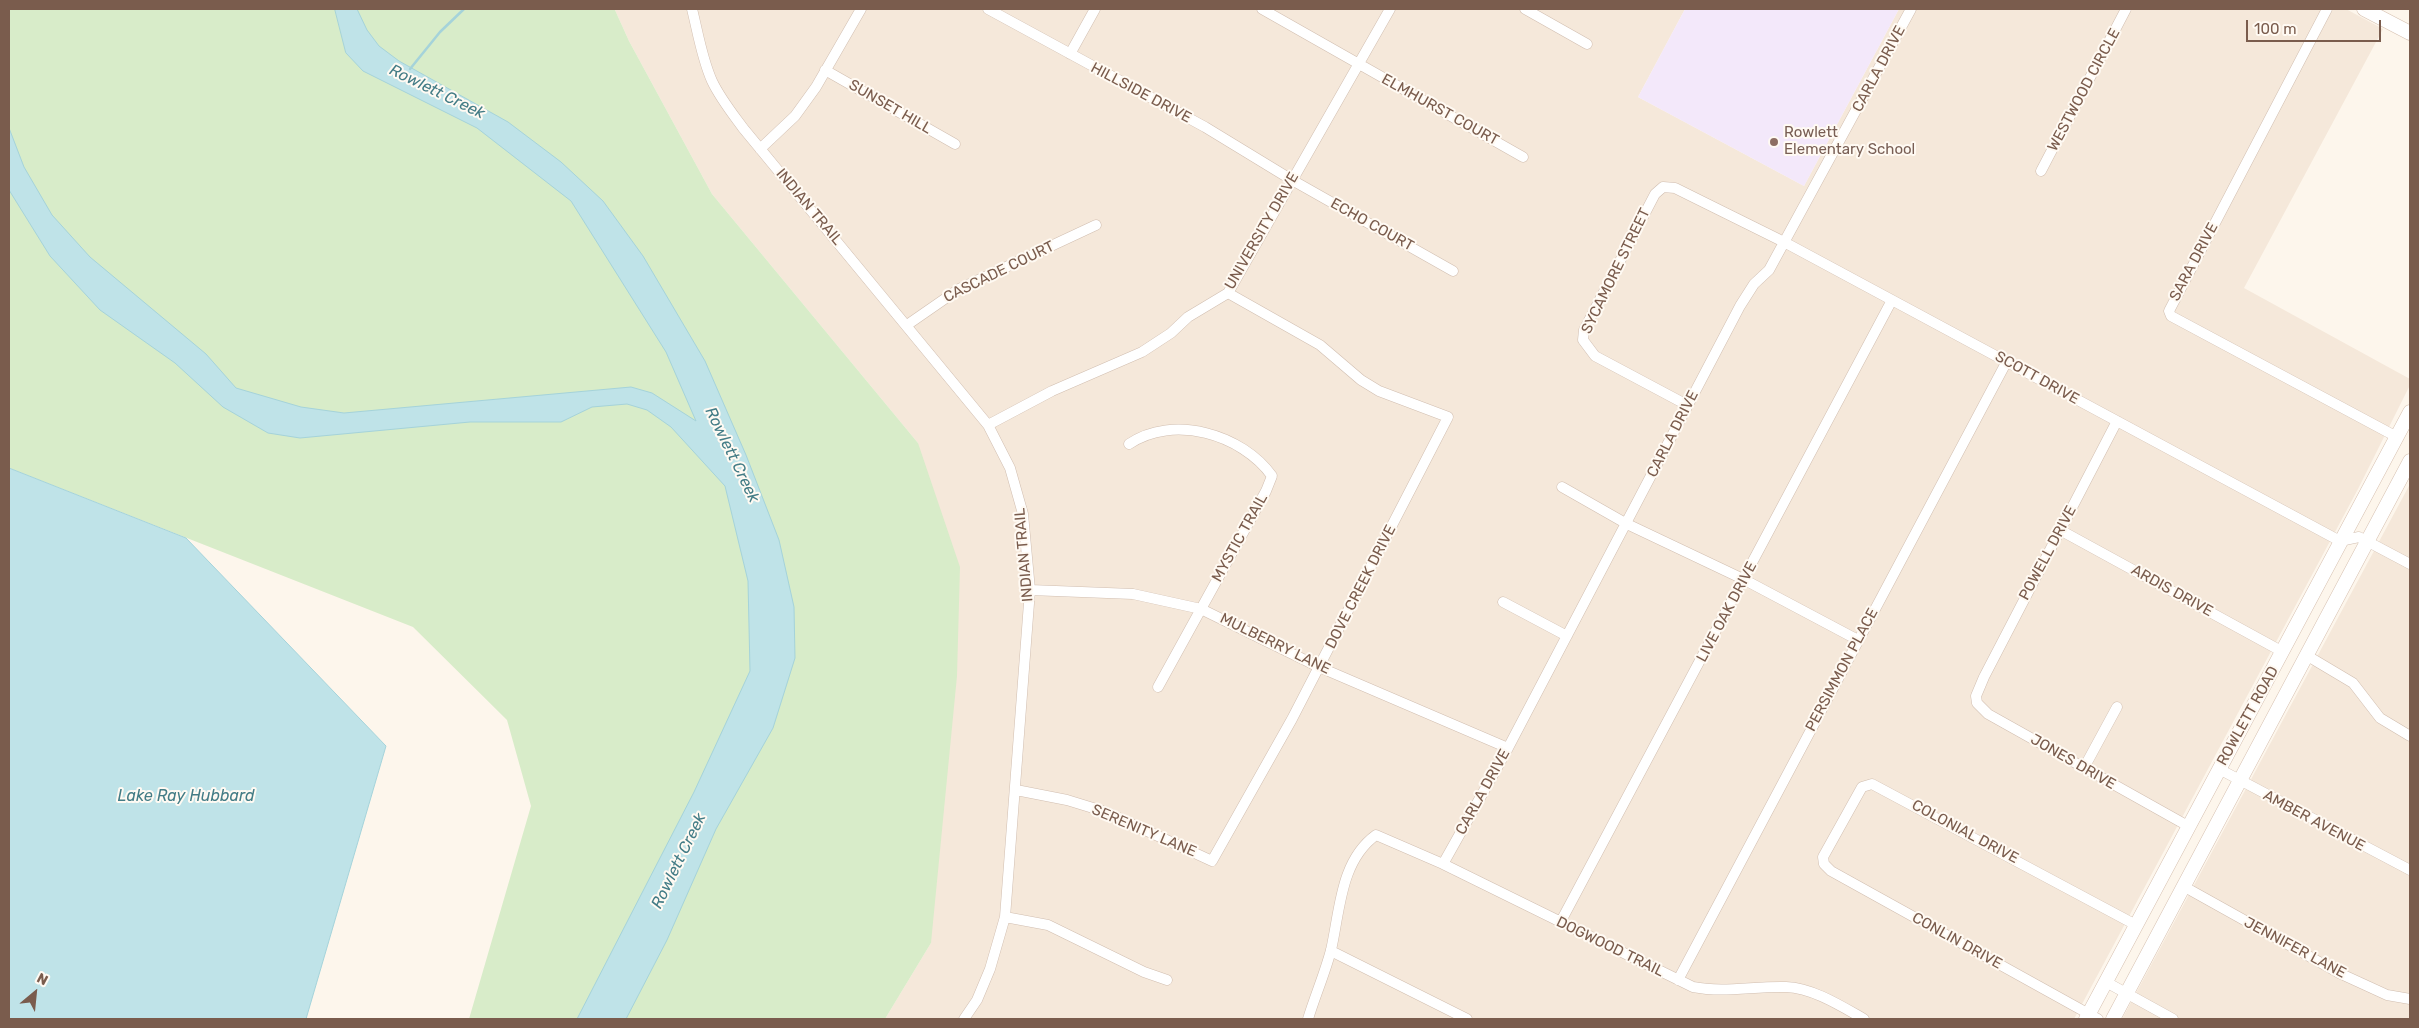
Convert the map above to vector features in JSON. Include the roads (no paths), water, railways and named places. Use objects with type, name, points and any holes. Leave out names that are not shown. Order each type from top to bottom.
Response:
[{"type":"main road","points":[[2364,9],[2410,33]]},
{"type":"main road","name":"ROWLETT ROAD","points":[[2091,1018],[2106,982],[2188,826],[2410,412]]},
{"type":"main road","name":"ROWLETT ROAD","points":[[2113,1019],[2410,461]]},
{"type":"street","name":"INDIAN TRAIL","points":[[692,9],[713,82],[743,128],[988,425],[1010,468],[1024,514],[1030,590],[1005,917],[990,969],[977,1000],[964,1019]]},
{"type":"street","points":[[760,149],[795,116],[862,9]]},
{"type":"street","name":"HILLSIDE DRIVE","points":[[988,9],[1205,127],[1292,180]]},
{"type":"street","points":[[1070,54],[1095,9]]},
{"type":"street","name":"ELMHURST COURT","points":[[1262,9],[1523,157]]},
{"type":"street","name":"UNIVERSITY DRIVE","points":[[988,425],[1052,391],[1142,352],[1171,333],[1188,317],[1228,293],[1390,9]]},
{"type":"street","points":[[1525,9],[1587,44]]},
{"type":"street","name":"CARLA DRIVE","points":[[1443,864],[1508,748],[1740,306],[1754,284],[1769,270],[1911,9]]},
{"type":"street","name":"WESTWOOD CIRCLE","points":[[2041,171],[2126,9]]},
{"type":"street","name":"SARA DRIVE","points":[[2327,9],[2169,311],[2171,316],[2396,437]]},
{"type":"street","name":"SUNSET HILL","points":[[825,70],[955,144]]},
{"type":"street","name":"ECHO COURT","points":[[1292,180],[1453,271]]},
{"type":"street","name":"SCOTT DRIVE","points":[[1663,187],[1676,188],[1784,242],[2340,541]]},
{"type":"street","name":"SYCAMORE STREET","points":[[1663,187],[1655,194],[1584,330],[1583,340],[1595,356],[1687,405]]},
{"type":"street","name":"CASCADE COURT","points":[[907,325],[959,289],[1096,225]]},
{"type":"street","name":"DOVE CREEK DRIVE","points":[[1212,861],[1292,719],[1448,417],[1379,391],[1361,380],[1320,345],[1228,293]]},
{"type":"street","name":"LIVE OAK DRIVE","points":[[1560,923],[1892,300]]},
{"type":"street","name":"PERSIMMON PLACE","points":[[1678,980],[2007,361]]},
{"type":"street","name":"POWELL DRIVE","points":[[1980,686],[2117,421]]},
{"type":"street","name":"MYSTIC TRAIL","points":[[1129,444],[1140,436],[1167,430],[1185,428],[1200,431],[1245,452],[1264,465],[1272,476],[1266,491],[1202,609]]},
{"type":"street","points":[[1562,487],[1627,524],[1743,579],[1858,640]]},
{"type":"street","name":"ARDIS DRIVE","points":[[2060,530],[2283,652]]},
{"type":"street","points":[[2340,541],[2359,537],[2368,540],[2410,564]]},
{"type":"street","name":"MULBERRY LANE","points":[[1030,590],[1133,594],[1202,609],[1319,667],[1508,748]]},
{"type":"street","points":[[1504,602],[1567,636]]},
{"type":"street","points":[[1158,687],[1202,609]]},
{"type":"street","points":[[2306,656],[2353,683],[2380,718],[2410,736]]},
{"type":"street","name":"JONES DRIVE","points":[[1980,686],[1976,696],[1981,710],[2085,766],[2188,826]]},
{"type":"street","points":[[2085,766],[2117,707]]},
{"type":"street","name":"AMBER AVENUE","points":[[2219,769],[2410,870]]},
{"type":"street","name":"COLONIAL DRIVE","points":[[1823,857],[1862,787],[1872,784],[2136,925]]},
{"type":"street","name":"SERENITY LANE","points":[[1016,790],[1067,800],[1106,812],[1212,861]]},
{"type":"street","name":"DOGWOOD TRAIL","points":[[1330,951],[1343,884],[1368,841],[1376,835],[1443,864],[1693,987],[1708,990],[1787,987],[1806,991],[1852,1016],[1864,1019]]},
{"type":"street","name":"CONLIN DRIVE","points":[[1823,857],[1824,864],[1831,871],[2091,1018]]},
{"type":"street","name":"JENNIFER LANE","points":[[2183,886],[2339,973],[2387,995],[2410,999]]},
{"type":"street","points":[[1005,917],[1048,924],[1144,972],[1167,980]]},
{"type":"street","points":[[1308,1019],[1330,951],[1467,1019]]},
{"type":"street","points":[[2106,982],[2173,1019]]},
{"type":"water","name":"Rowlett Creek","points":[[335,9],[357,9],[367,30],[379,46],[399,61],[508,122],[561,162],[603,201],[643,256],[705,361],[746,455],[779,540],[794,607],[795,658],[773,728],[716,829],[667,940],[626,1019],[577,1019],[694,792],[750,671],[748,581],[725,486],[671,427],[647,410],[627,404],[592,407],[561,422],[470,422],[300,438],[268,433],[223,407],[175,363],[100,310],[50,256],[9,190],[9,128],[24,167],[52,215],[90,257],[206,354],[236,388],[301,407],[344,413],[631,387],[652,393],[696,421],[666,352],[571,201],[477,128],[363,71],[346,53]]},
{"type":"water","name":"Lake Ray Hubbard","points":[[9,468],[186,538],[386,746],[306,1019],[9,1019]]},
{"type":"waterway","name":"Rowlett Creek","points":[[410,69],[440,32],[464,9]]},
{"type":"place","name":"Rowlett Elementary School","points":[[1774,142]]}]
